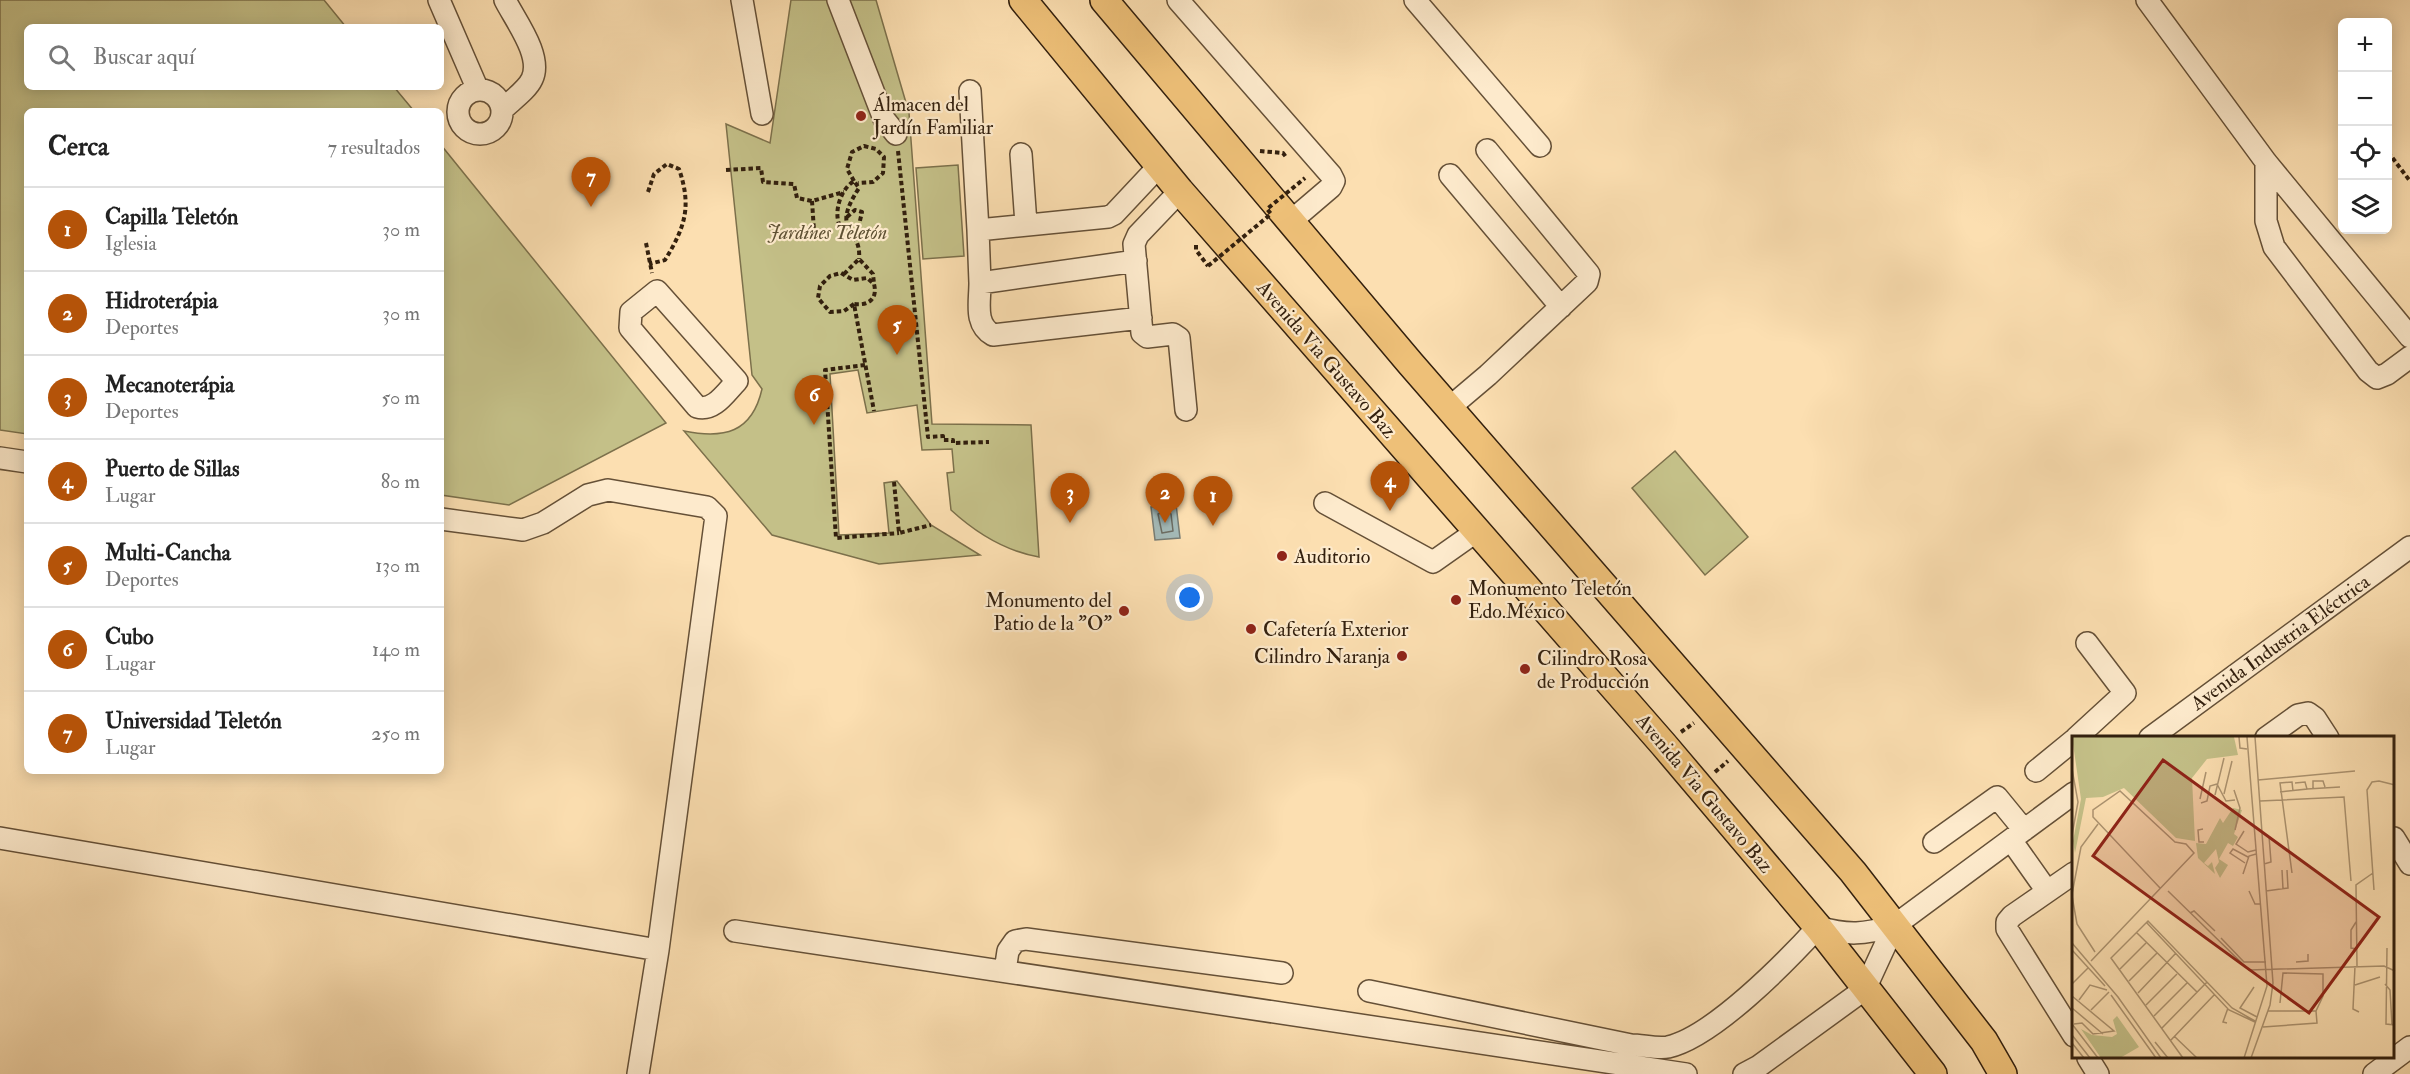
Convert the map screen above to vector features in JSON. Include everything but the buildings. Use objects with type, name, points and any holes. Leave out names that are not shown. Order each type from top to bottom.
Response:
[{"type":"main road","name":"Avenida Via Gustavo Baz","points":[[1023,0],[1180,191],[1664,744],[1818,927],[1933,1074]]},
{"type":"main road","points":[[1104,0],[1449,408],[1853,873],[1984,1041],[2003,1074]]},
{"type":"street","points":[[439,0],[478,90]]},
{"type":"street","points":[[502,110],[494,95],[478,90],[462,98],[458,106],[460,123],[465,129],[482,134],[490,132],[497,127],[502,110],[532,80],[535,67],[532,54],[505,0]]},
{"type":"street","points":[[742,0],[762,114]]},
{"type":"street","points":[[838,0],[884,120],[896,134]]},
{"type":"street","points":[[1178,0],[1331,175],[1334,181],[1331,187],[1290,222]]},
{"type":"street","points":[[1415,0],[1540,146]]},
{"type":"street","points":[[2147,0],[2266,162],[2410,338]]},
{"type":"street","points":[[970,91],[978,230],[979,321],[985,330],[993,335],[1141,318]]},
{"type":"street","points":[[1449,408],[1561,307],[1587,282],[1589,274],[1486,150]]},
{"type":"street","points":[[1021,154],[1026,224]]},
{"type":"street","points":[[2266,162],[2266,222],[2274,247],[2368,371],[2377,378],[2387,374],[2410,357]]},
{"type":"street","points":[[978,230],[1108,217],[1114,214],[1159,166]]},
{"type":"street","points":[[1450,176],[1561,307]]},
{"type":"street","points":[[1180,191],[1136,238],[1136,261],[1143,335],[1173,334],[1179,338],[1186,410]]},
{"type":"street","points":[[980,283],[1136,261]]},
{"type":"street","points":[[657,291],[737,381],[712,407],[705,409],[698,407],[630,327],[631,312],[657,291]]},
{"type":"street","points":[[0,459],[24,462]]},
{"type":"street","points":[[444,519],[523,530],[543,523],[588,495],[608,490],[707,507],[716,516],[658,951],[638,1074]]},
{"type":"street","points":[[1325,503],[1433,562],[1477,531]]},
{"type":"street","name":"Avenida Industria Eléctrica","points":[[2153,736],[2410,547]]},
{"type":"street","points":[[2086,735],[2125,693],[2087,643]]},
{"type":"street","points":[[2268,736],[2298,715],[2308,713],[2315,718],[2327,736]]},
{"type":"street","points":[[2036,771],[2072,745]]},
{"type":"street","points":[[1369,991],[1631,1045],[1666,1047],[1702,1033],[1788,959],[1818,927],[1843,934],[1864,934],[1894,926],[2072,795]]},
{"type":"street","points":[[1934,842],[1997,796],[2047,891]]},
{"type":"street","points":[[0,838],[658,951]]},
{"type":"street","points":[[2395,840],[2410,864]]},
{"type":"street","points":[[2072,874],[2012,916],[2007,922],[2007,929],[2072,1033]]},
{"type":"street","points":[[1744,1074],[1759,1066],[1865,989],[1894,926]]},
{"type":"street","points":[[735,931],[1686,1074]]},
{"type":"street","points":[[1005,971],[1008,951],[1015,941],[1026,939],[1282,973]]},
{"type":"street","points":[[2395,1058],[2410,1047]]},
{"type":"street","points":[[2089,1059],[2098,1074]]},
{"type":"street","points":[[2374,1074],[2394,1059]]},
{"type":"path","points":[[896,134],[928,437],[943,436],[943,440],[953,440],[953,443],[989,442]]},
{"type":"path","points":[[726,170],[760,168],[763,182],[794,184],[797,198],[812,201],[844,192],[856,182],[873,182],[883,173],[884,157],[876,149],[864,146],[852,152],[847,169],[856,182],[859,188],[849,205],[846,217],[847,229]]},
{"type":"path","points":[[2392,157],[2410,181]]},
{"type":"path","points":[[648,192],[654,174],[667,164],[679,170],[686,188],[687,216],[665,260],[649,264]]},
{"type":"path","points":[[1196,250],[1208,266],[1271,214],[1267,209],[1305,178]]},
{"type":"path","points":[[844,192],[836,213],[839,224],[852,235],[859,248],[859,259],[873,274],[874,284],[874,298],[870,302],[854,304],[836,313],[825,307],[818,298],[820,286],[836,274],[844,274],[853,280],[867,278],[874,284]]},
{"type":"path","points":[[812,201],[814,231]]},
{"type":"path","points":[[846,217],[855,210],[862,212],[859,225],[852,235]]},
{"type":"path","points":[[646,243],[657,291]]},
{"type":"path","points":[[844,274],[859,259]]},
{"type":"path","points":[[854,304],[874,411]]},
{"type":"path","points":[[865,365],[825,370],[836,538],[899,533],[931,525]]},
{"type":"path","points":[[894,482],[899,533]]},
{"type":"path","points":[[1664,744],[1712,710]]},
{"type":"path","points":[[1698,786],[1744,747]]},
{"type":"green space","points":[[0,0],[324,0],[344,24],[24,24],[24,90],[396,90],[412,108],[24,108],[24,434],[0,430]]},
{"type":"green space","name":"Jardínes Teletón","points":[[791,0],[876,0],[909,113],[932,424],[1031,425],[1039,557],[991,540],[951,510],[947,473],[954,472],[952,449],[922,450],[917,405],[867,413],[858,370],[830,374],[839,535],[889,533],[884,483],[897,481],[931,525],[980,555],[879,564],[772,535],[684,431],[712,434],[734,430],[751,415],[762,389],[752,375],[726,124],[770,143]]},
{"type":"green space","points":[[444,149],[666,423],[509,505],[444,495]]},
{"type":"green space","points":[[958,165],[964,256],[923,259],[916,168]]},
{"type":"green space","points":[[1675,451],[1748,537],[1705,575],[1632,488]]},
{"type":"water","points":[[1176,504],[1180,538],[1155,540],[1151,507]]},
{"type":"place","name":"Álmacen del Jardín Familiar","points":[[861,116]]},
{"type":"place","name":"Universidad Teletón","points":[[591,207]]},
{"type":"place","name":"Multi-Cancha","points":[[897,355]]},
{"type":"place","name":"Cubo","points":[[814,425]]},
{"type":"place","name":"Puerto de Sillas","points":[[1390,511]]},
{"type":"place","name":"Mecanoterápia","points":[[1070,523]]},
{"type":"place","name":"Hidroterápia","points":[[1165,523]]},
{"type":"place","name":"Capilla Teletón","points":[[1213,526]]},
{"type":"place","name":"Auditorio","points":[[1282,556]]},
{"type":"place","name":"Monumento Teletón Edo.México","points":[[1456,600]]},
{"type":"place","name":"Monumento del Patio de la \"O\"","points":[[1124,611]]},
{"type":"place","name":"Cafetería Exterior","points":[[1251,629]]},
{"type":"place","name":"Cilindro Naranja","points":[[1402,656]]},
{"type":"place","name":"Cilindro Rosa de Producción","points":[[1525,669]]}]
